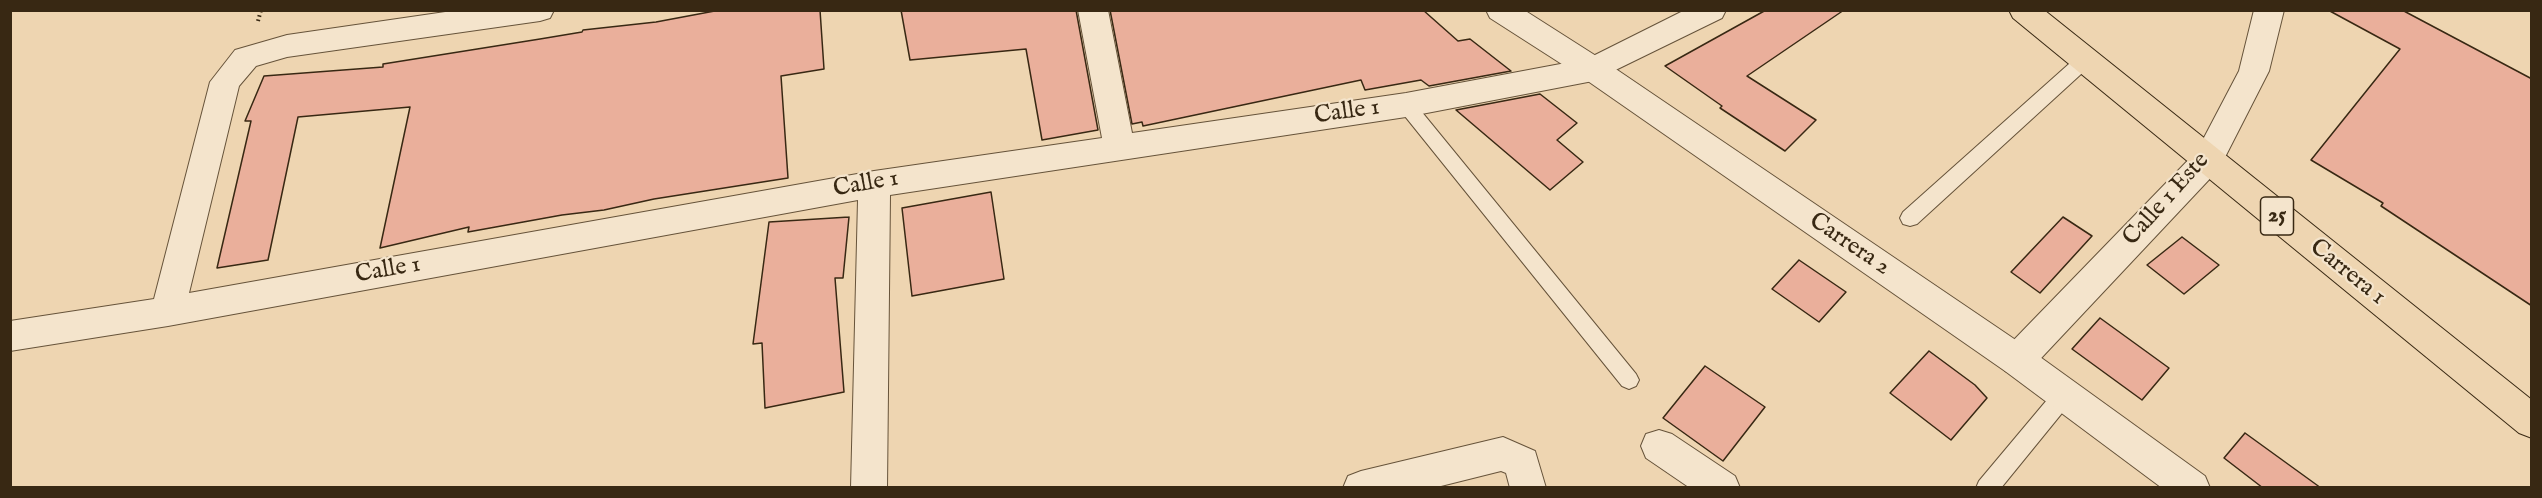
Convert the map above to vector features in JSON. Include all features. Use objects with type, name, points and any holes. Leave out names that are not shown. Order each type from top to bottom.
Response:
[{"type":"main road","name":"Carrera 1","points":[[2023,10],[2532,422]]},
{"type":"street","points":[[168,311],[225,82],[246,58],[287,46],[540,10]]},
{"type":"street","points":[[1094,10],[1119,146]]},
{"type":"street","name":"Carrera 2","points":[[1500,10],[1593,69],[2017,360],[2192,488]]},
{"type":"street","name":"Calle 1","points":[[10,336],[168,311],[874,184],[1406,105],[1593,69],[1712,10]]},
{"type":"street","name":"Calle 1 Este","points":[[2017,360],[2208,160],[2254,71],[2269,10]]},
{"type":"street","points":[[869,488],[874,184]]},
{"type":"street","points":[[1659,446],[1722,488]]},
{"type":"street","points":[[1361,488],[1503,454],[1525,475]]},
{"type":"lane","points":[[1910,218],[2085,60]]},
{"type":"lane","points":[[1406,105],[1629,380]]},
{"type":"lane","points":[[1987,488],[2064,395]]},
{"type":"building","points":[[720,10],[820,10],[824,69],[781,76],[788,178],[468,232],[469,227],[380,248],[410,107],[298,117],[268,260],[217,268],[251,121],[245,121],[264,76],[383,67],[383,64],[582,32],[583,30],[656,22]]},
{"type":"building","points":[[901,10],[1076,10],[1098,130],[1042,140],[1026,49],[910,60]]},
{"type":"building","points":[[1110,10],[1423,10],[1458,41],[1470,39],[1511,71],[1429,86],[1421,80],[1365,90],[1361,80],[1143,126],[1142,122],[1132,124]]},
{"type":"building","points":[[1766,10],[1844,10],[1747,76],[1816,120],[1785,151],[1720,108],[1722,106],[1665,66]]},
{"type":"building","points":[[2328,10],[2402,10],[2532,79],[2532,306],[2381,206],[2383,203],[2311,160],[2400,49]]},
{"type":"building","points":[[1540,94],[1577,123],[1557,140],[1583,162],[1550,190],[1456,110]]},
{"type":"building","points":[[991,192],[1004,279],[912,296],[902,208]]},
{"type":"building","points":[[849,217],[843,278],[835,278],[844,392],[765,408],[762,343],[753,344],[769,222]]},
{"type":"building","points":[[2063,217],[2092,236],[2040,293],[2011,272]]},
{"type":"building","points":[[2182,237],[2219,265],[2184,294],[2147,265]]},
{"type":"building","points":[[1799,260],[1846,292],[1819,322],[1772,289]]},
{"type":"building","points":[[2100,318],[2169,368],[2142,400],[2072,349]]},
{"type":"building","points":[[1929,351],[1975,385],[1987,398],[1951,440],[1890,393]]},
{"type":"building","points":[[1705,366],[1765,407],[1723,461],[1663,418]]},
{"type":"building","points":[[2245,433],[2321,488],[2263,488],[2224,458]]}]
